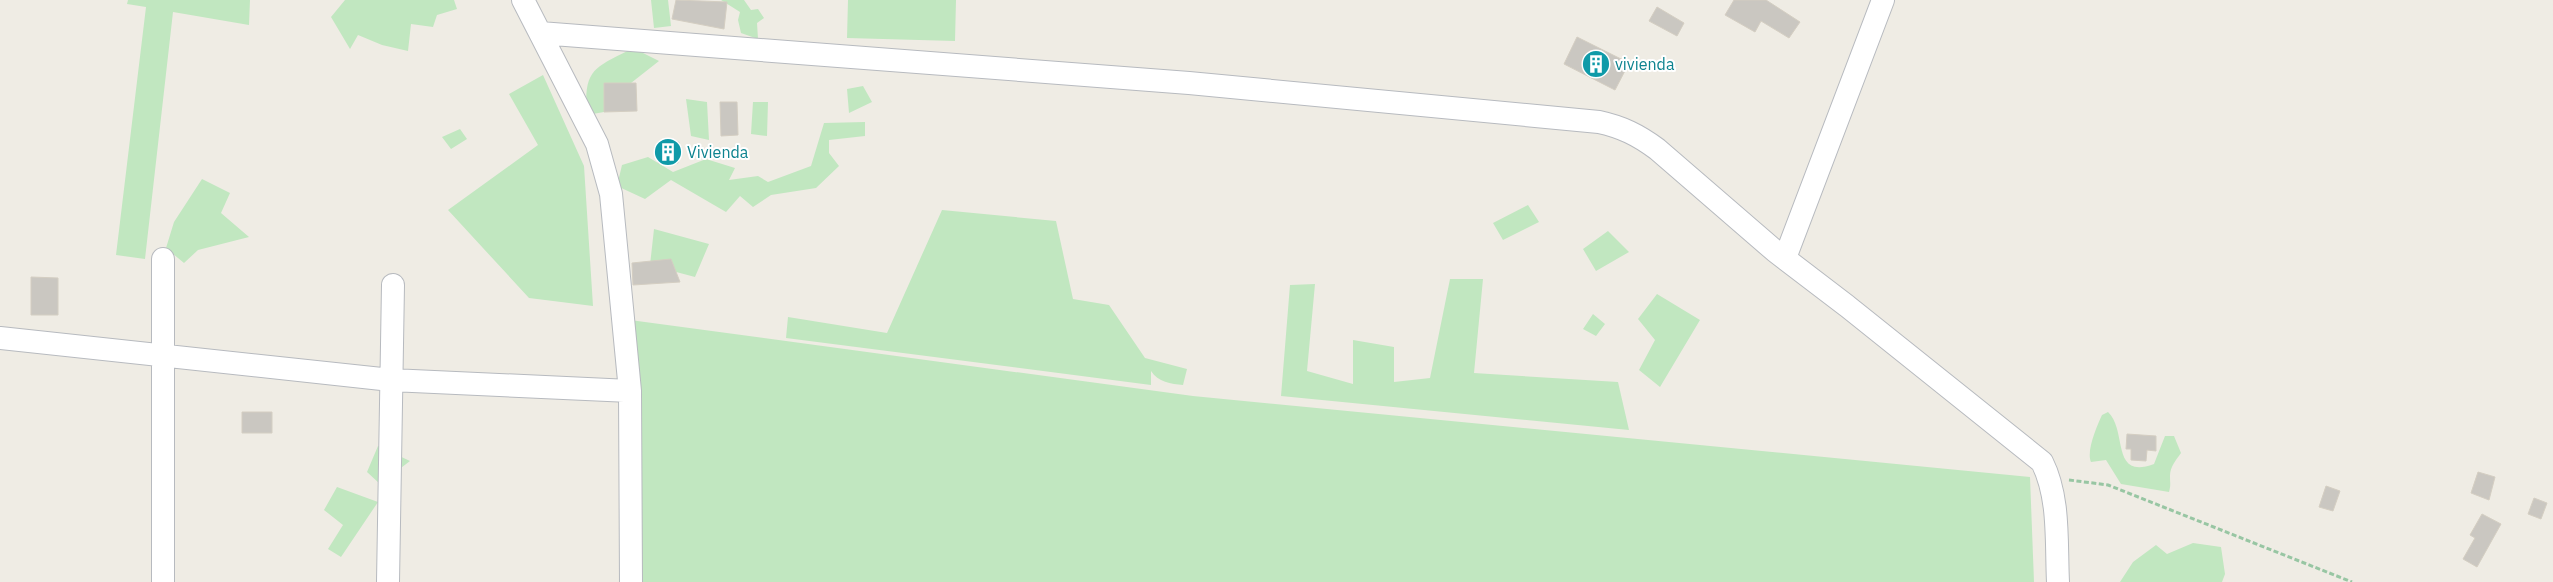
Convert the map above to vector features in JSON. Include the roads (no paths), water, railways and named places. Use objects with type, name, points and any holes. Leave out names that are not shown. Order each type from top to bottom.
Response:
[{"type":"street","points":[[523,0],[597,144],[611,194],[630,391],[631,582]]},
{"type":"street","points":[[1785,258],[1883,0]]},
{"type":"street","points":[[540,33],[1189,83],[1599,122],[1620,126],[1639,135],[1785,258],[2042,462],[2050,479],[2054,501],[2058,582]]},
{"type":"street","points":[[163,259],[163,582]]},
{"type":"street","points":[[388,582],[393,284]]},
{"type":"street","points":[[0,338],[391,380],[630,391]]},
{"type":"place","name":"vivienda","points":[[1596,64]]},
{"type":"place","name":"Vivienda","points":[[668,152]]}]
